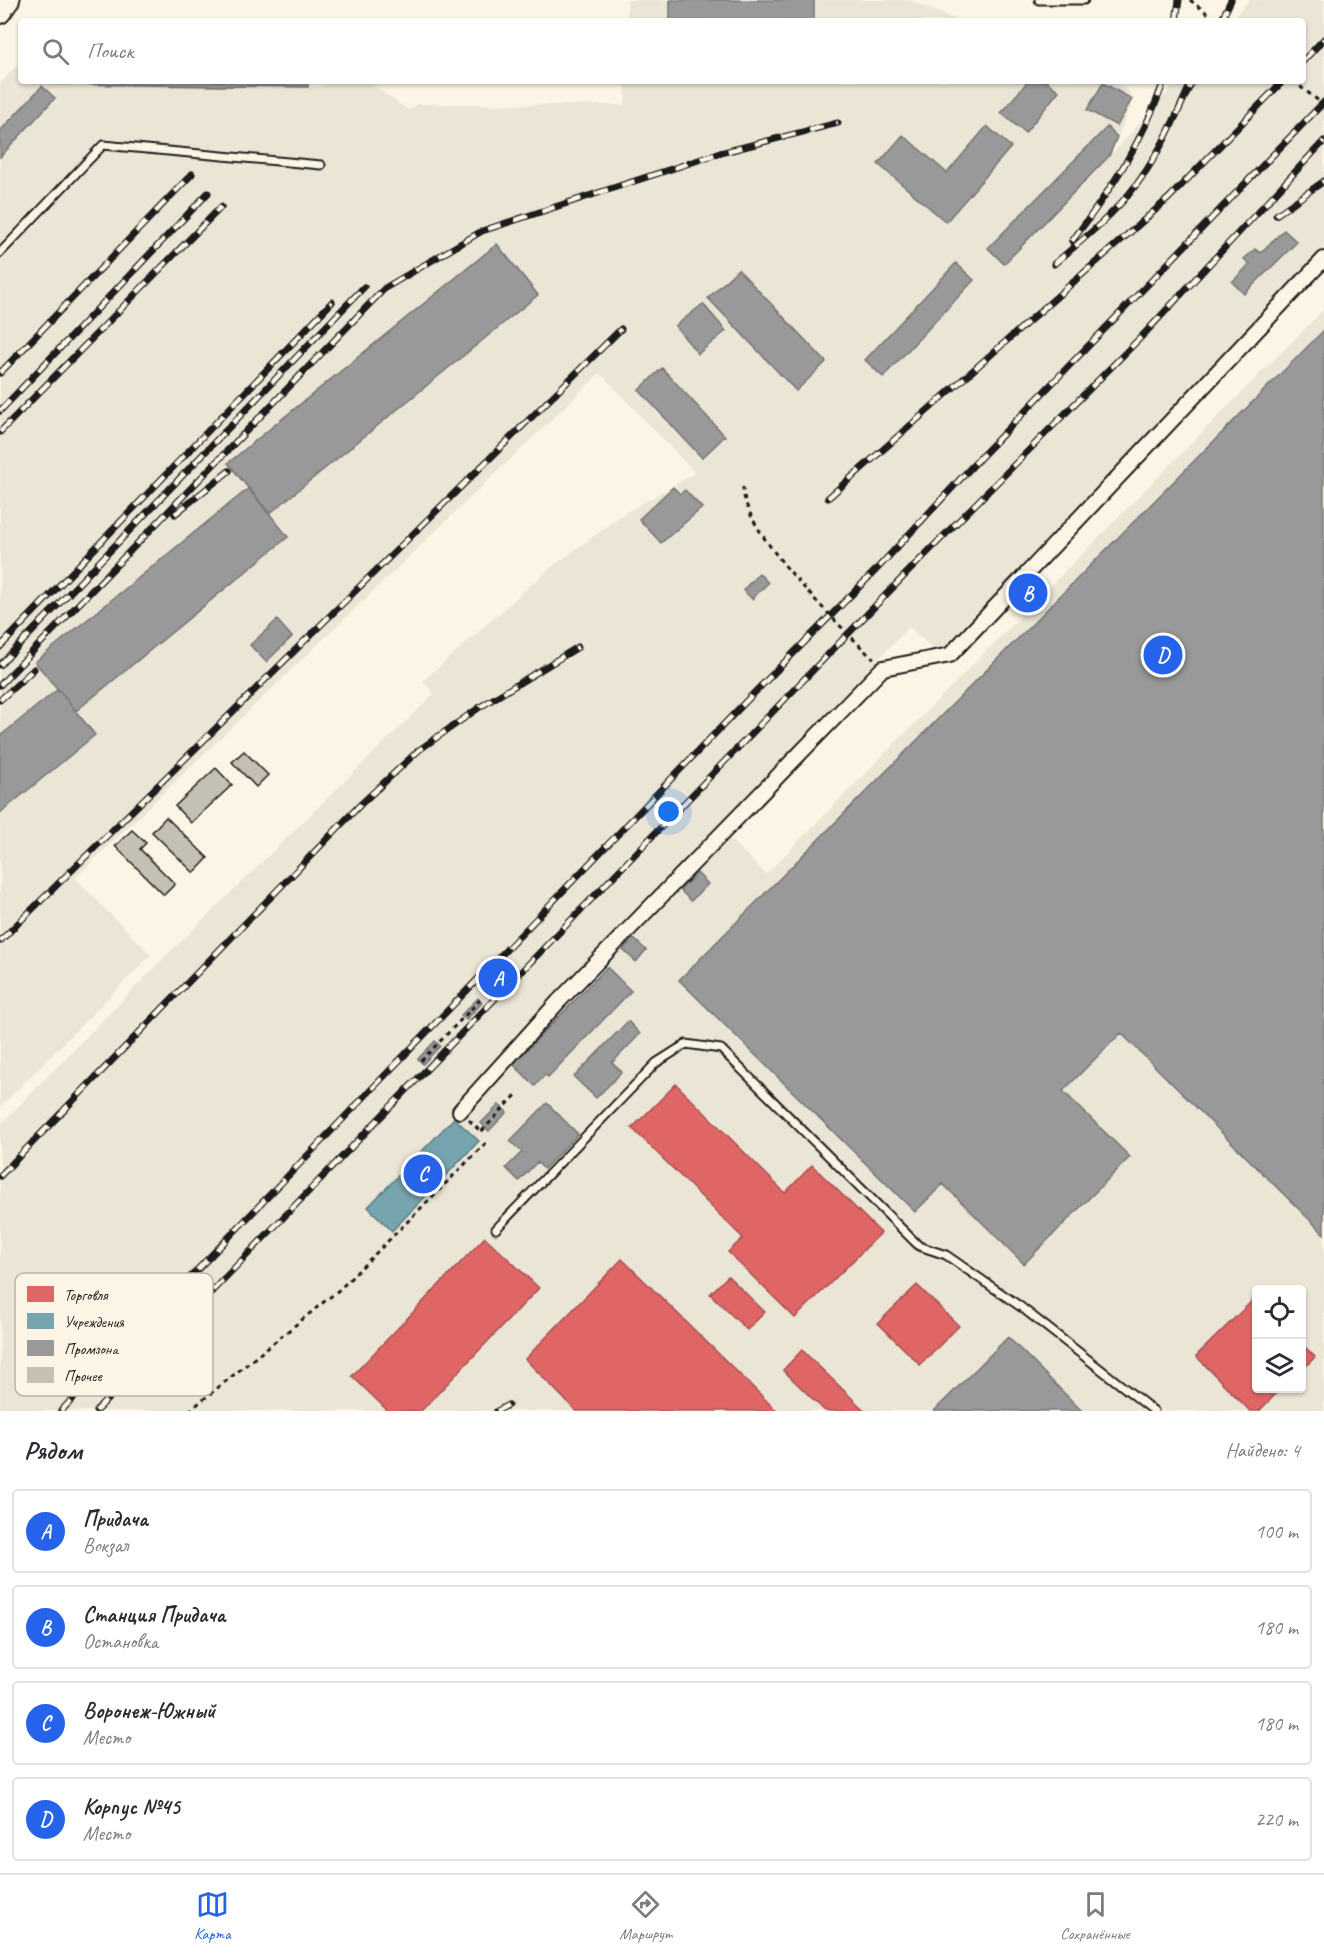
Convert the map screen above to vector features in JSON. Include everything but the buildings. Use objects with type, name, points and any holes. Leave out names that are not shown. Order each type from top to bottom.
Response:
[{"type":"main road","points":[[0,13],[9,0]]},
{"type":"street","points":[[460,1111],[558,1002],[883,668],[950,655],[1324,259]]},
{"type":"street","points":[[1299,286],[1324,268]]},
{"type":"lane","points":[[1040,0],[1077,2],[1084,0]]},
{"type":"lane","points":[[0,253],[103,146],[321,165]]},
{"type":"lane","points":[[496,1229],[656,1063],[686,1044],[721,1049],[919,1246],[946,1255],[1021,1307],[1154,1411]]},
{"type":"path","points":[[1190,0],[1212,18]]},
{"type":"path","points":[[1297,84],[1324,105]]},
{"type":"path","points":[[743,486],[743,500],[785,568],[870,656]]},
{"type":"path","points":[[421,1061],[480,1000]]},
{"type":"path","points":[[460,1111],[481,1132],[518,1093]]},
{"type":"path","points":[[213,1392],[340,1289],[487,1142]]},
{"type":"path","points":[[189,1411],[208,1396]]},
{"type":"shaded area","points":[[627,0],[908,0],[952,18],[627,18]]},
{"type":"shaded area","points":[[1249,0],[1324,0],[1324,248],[945,648],[933,649],[909,627],[717,827],[766,874],[1324,309],[1324,1411],[0,1411],[0,1125],[164,958],[434,694],[423,681],[549,569],[625,513],[695,473],[600,373],[75,878],[151,955],[0,1107],[0,84],[18,65],[18,84],[308,84],[308,87],[321,87],[324,84],[371,84],[408,110],[417,104],[625,105],[626,84],[1115,84],[1129,91],[1132,101],[1111,155],[1174,84],[1306,84],[1306,18],[1234,18]]},
{"type":"railway","points":[[1176,18],[1179,0]]},
{"type":"railway","points":[[1222,18],[1231,0]]},
{"type":"railway","points":[[1306,58],[1324,39]]},
{"type":"railway","points":[[1072,241],[1136,145],[1163,84]]},
{"type":"railway","points":[[1054,264],[1102,222],[1139,182],[1164,140],[1191,84]]},
{"type":"railway","points":[[828,498],[1169,198],[1280,84]]},
{"type":"railway","points":[[194,1273],[756,691],[874,572],[978,460],[1324,102]]},
{"type":"railway","points":[[0,685],[385,288],[482,231],[720,153],[838,123]]},
{"type":"railway","points":[[213,1290],[906,574],[1146,332],[1324,141]]},
{"type":"railway","points":[[0,373],[192,174]]},
{"type":"railway","points":[[1276,215],[1324,181]]},
{"type":"railway","points":[[0,411],[208,193]]},
{"type":"railway","points":[[0,432],[221,207]]},
{"type":"railway","points":[[0,665],[364,287]]},
{"type":"railway","points":[[0,647],[332,302]]},
{"type":"railway","points":[[0,941],[621,329]]},
{"type":"railway","points":[[175,514],[229,471]]},
{"type":"railway","points":[[0,1176],[361,804],[419,750],[480,707],[578,647]]},
{"type":"railway","points":[[0,700],[34,669]]},
{"type":"railway","points":[[61,1411],[75,1396]]},
{"type":"railway","points":[[96,1411],[111,1396]]},
{"type":"railway","points":[[497,1411],[508,1405]]},
{"type":"place","name":"Станция Придача","points":[[1028,593]]},
{"type":"place","name":"Корпус №45","points":[[1163,655]]},
{"type":"place","name":"Придача","points":[[498,978]]},
{"type":"place","name":"Воронеж-Южный","points":[[423,1174]]}]
